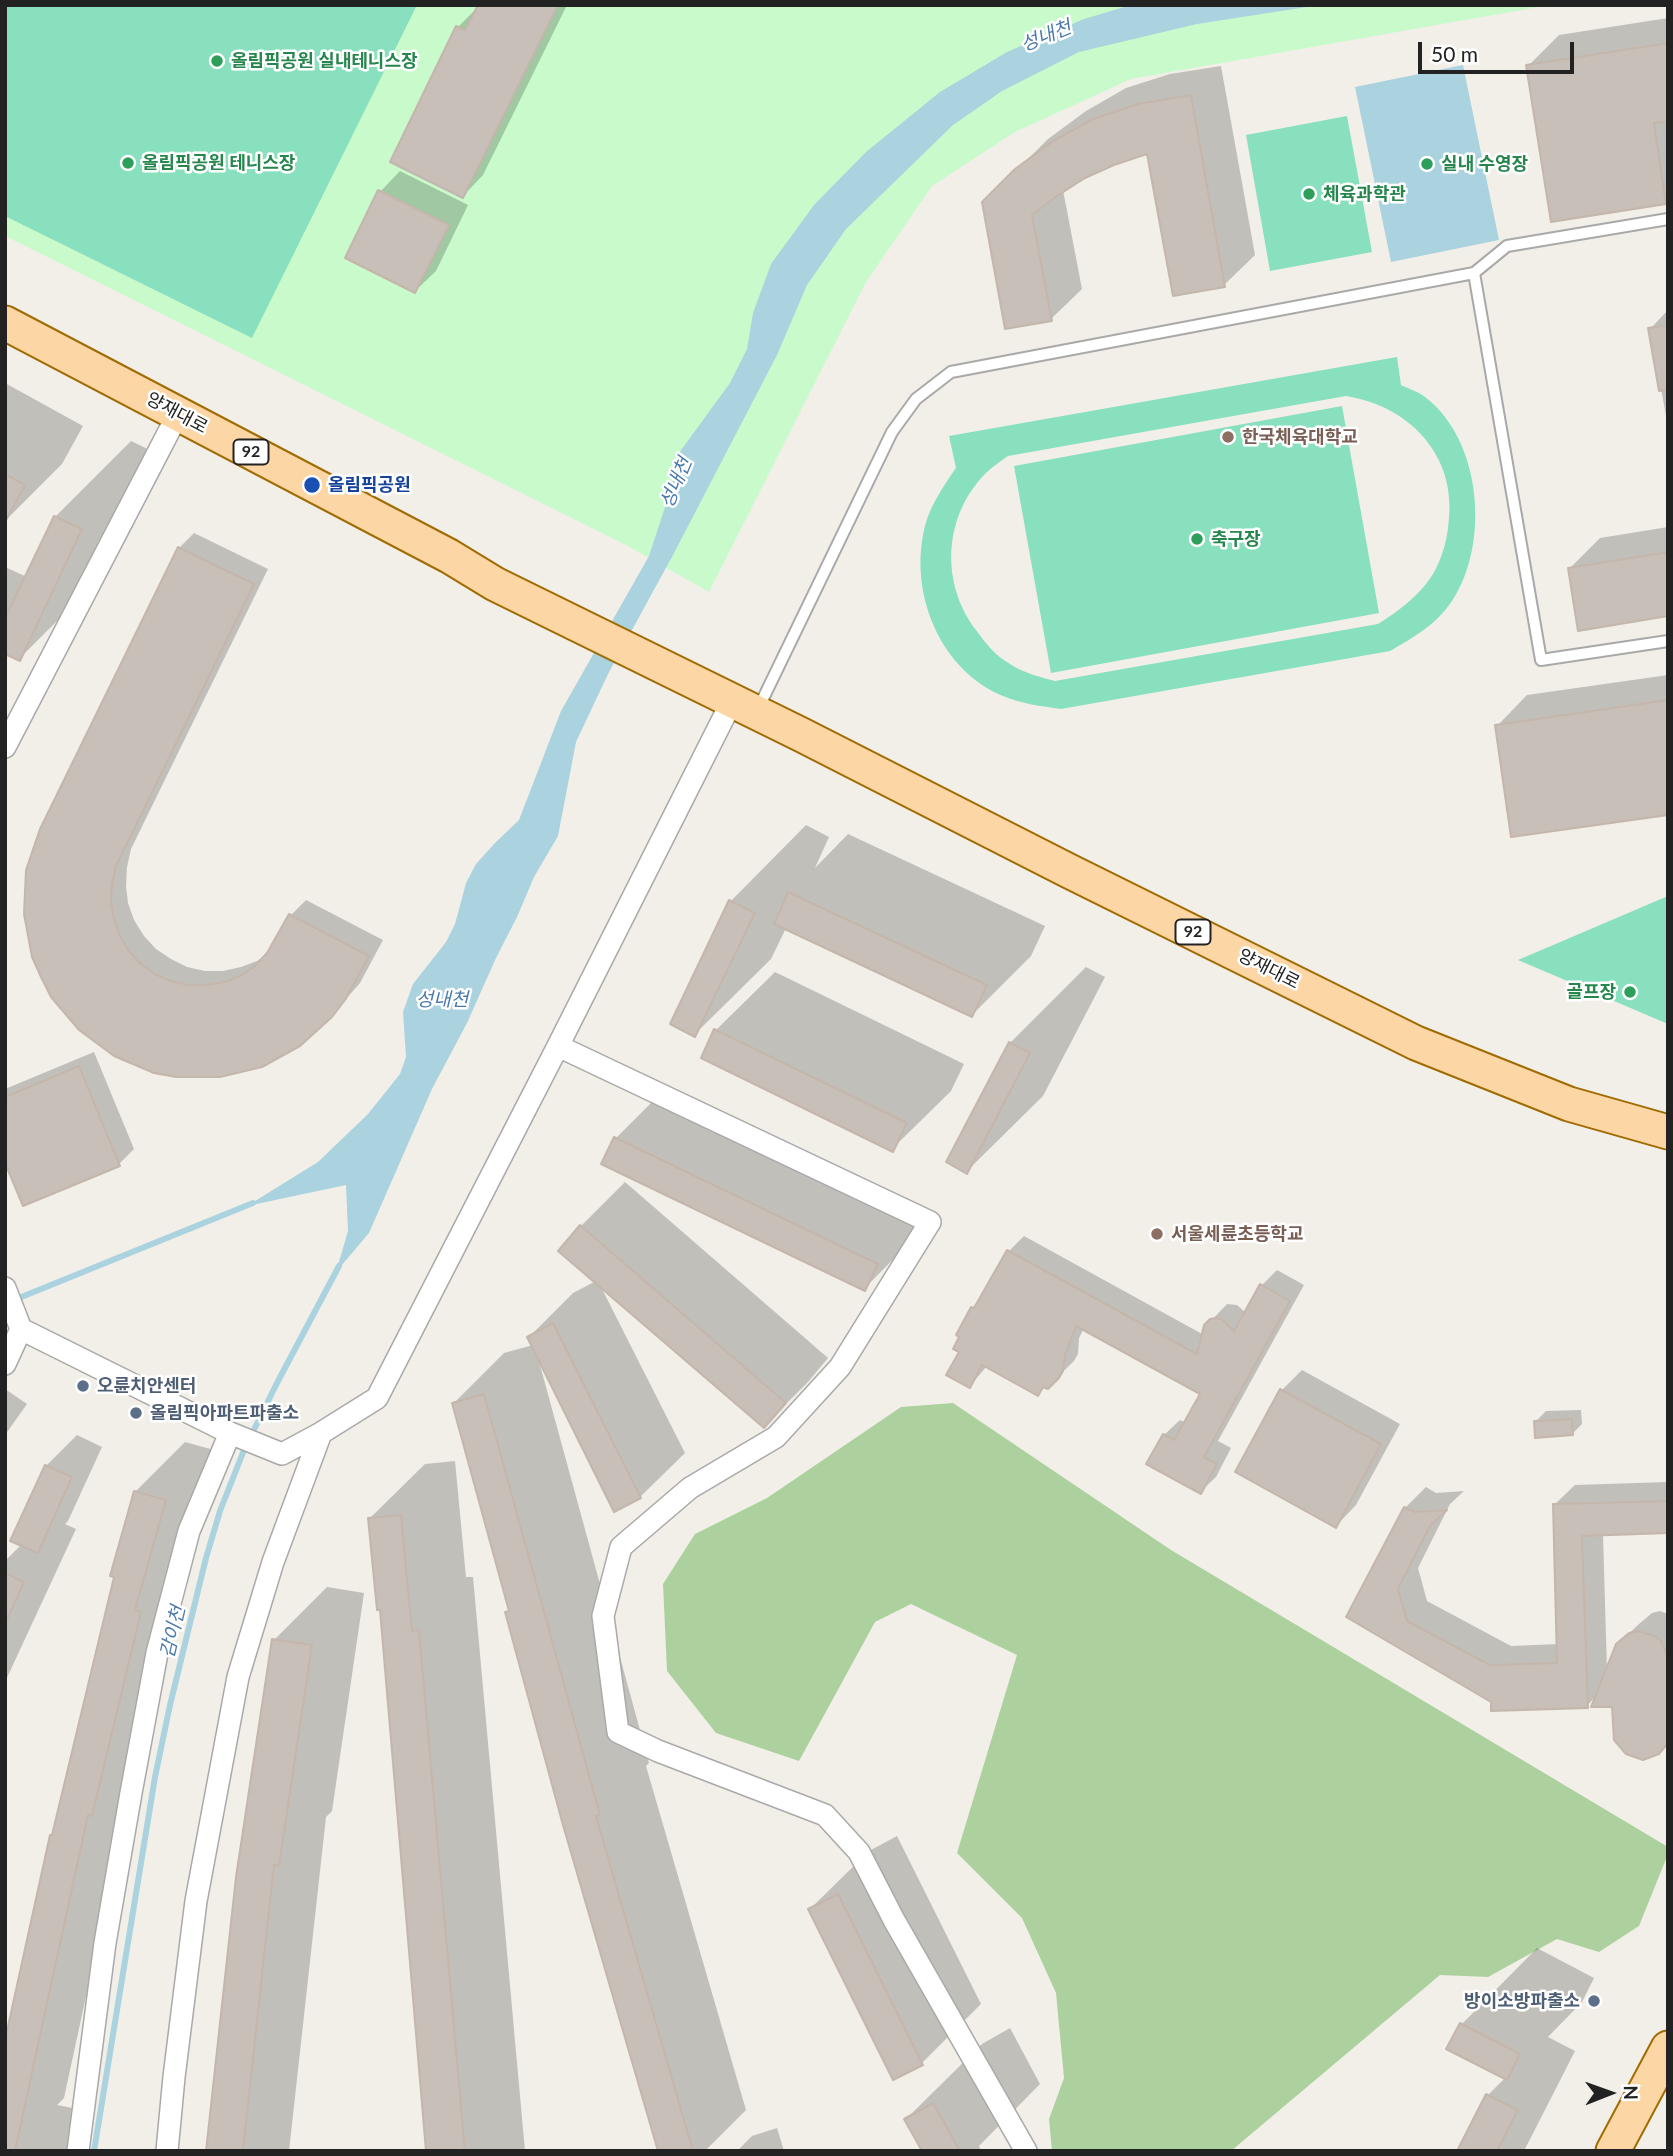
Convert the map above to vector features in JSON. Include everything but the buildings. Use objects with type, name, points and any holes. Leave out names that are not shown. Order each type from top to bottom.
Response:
[{"type":"main road","name":"양재대로","points":[[5,323],[439,551],[495,584],[1416,1043],[1569,1104],[1668,1132]]},
{"type":"main road","points":[[1614,2151],[1668,2049]]},
{"type":"street","points":[[5,747],[178,414]]},
{"type":"street","points":[[5,1288],[21,1329],[230,1433],[282,1454],[377,1398],[558,1046],[744,707]]},
{"type":"street","points":[[558,1046],[930,1222],[840,1367],[776,1437],[691,1488],[621,1547],[603,1616],[618,1732],[658,1751],[825,1815],[859,1852],[894,1920],[1026,2151]]},
{"type":"street","points":[[5,1364],[21,1329]]},
{"type":"street","points":[[78,2151],[105,1943],[157,1653],[189,1531],[230,1433]]},
{"type":"street","points":[[167,2151],[197,1900],[238,1677],[273,1562],[321,1433]]},
{"type":"lane","points":[[744,707],[892,432],[916,400],[951,372],[1474,273],[1507,246],[1668,219]]},
{"type":"lane","points":[[1474,273],[1541,660],[1668,641]]},
{"type":"green space","name":"올림픽공원","points":[[5,5],[1550,5],[1131,79],[1015,132],[932,186],[866,282],[709,592],[626,545],[5,236]]},
{"type":"green space","points":[[5,5],[417,5],[252,338],[5,216]]},
{"type":"green space","name":"체육과학관","points":[[1347,116],[1372,252],[1270,271],[1246,135]]},
{"type":"green space","points":[[1397,357],[1401,385],[1425,397],[1444,416],[1459,439],[1469,465],[1474,494],[1472,551],[1464,578],[1446,609],[1424,630],[1390,651],[1061,709],[1024,703],[1003,696],[963,669],[948,651],[927,607],[920,559],[923,535],[940,491],[956,468],[949,436]],"holes":[[[1346,396],[1370,402],[1411,424],[1426,440],[1438,459],[1446,480],[1450,503],[1446,540],[1433,574],[1408,602],[1378,624],[1055,681],[1021,670],[1000,657],[983,640],[964,611],[956,592],[952,571],[951,550],[955,528],[972,489],[989,470],[1008,456]]]},
{"type":"green space","name":"축구장","points":[[1342,406],[1379,613],[1051,673],[1014,466]]},
{"type":"green space","name":"골프장","points":[[1668,896],[1668,1024],[1518,960]]},
{"type":"green space","points":[[953,1403],[1171,1550],[1668,1847],[1668,1854],[1639,1926],[1599,1952],[1557,1939],[1488,1977],[1440,1975],[1231,2151],[1052,2151],[1049,2119],[1064,2078],[1056,1993],[1022,1918],[957,1853],[1017,1655],[911,1604],[875,1622],[799,1761],[716,1733],[667,1671],[663,1584],[695,1534],[767,1498],[901,1407]]},
{"type":"water","name":"성내천","points":[[1131,5],[1320,5],[1197,24],[1079,52],[1002,91],[953,125],[846,229],[807,285],[777,355],[609,672],[576,742],[558,836],[534,877],[467,1023],[432,1089],[369,1233],[336,1272],[348,1231],[346,1185],[247,1206],[318,1162],[368,1114],[400,1074],[406,1057],[403,1012],[413,984],[446,942],[455,924],[466,883],[476,864],[519,820],[561,711],[649,556],[671,489],[679,453],[730,383],[747,349],[753,313],[771,264],[814,205],[866,152],[940,92],[1007,52],[1084,19]]},
{"type":"water","name":"실내 수영장","points":[[1463,65],[1499,240],[1391,262],[1355,87]]},
{"type":"waterway","name":"성내천","points":[[14,1300],[253,1203]]},
{"type":"waterway","name":"감이천","points":[[94,2151],[155,1777],[206,1558],[220,1511],[244,1450],[339,1266]]},
{"type":"place","name":"올림픽공원 실내테니스장","points":[[217,61]]},
{"type":"place","name":"올림픽공원 테니스장","points":[[128,163]]},
{"type":"place","name":"실내 수영장","points":[[1427,164]]},
{"type":"place","name":"체육과학관","points":[[1309,194]]},
{"type":"place","name":"한국체육대학교","points":[[1228,437]]},
{"type":"place","name":"올림픽공원","points":[[312,485]]},
{"type":"place","name":"축구장","points":[[1197,539]]},
{"type":"place","name":"골프장","points":[[1630,992]]},
{"type":"place","name":"서울세륜초등학교","points":[[1157,1234]]},
{"type":"place","name":"오륜치안센터","points":[[83,1386]]},
{"type":"place","name":"올림픽아파트파출소","points":[[136,1413]]},
{"type":"place","name":"방이소방파출소","points":[[1594,2001]]}]
